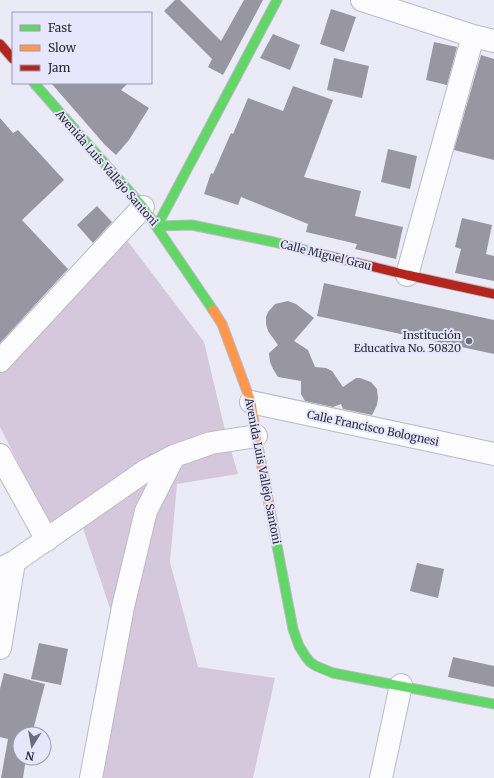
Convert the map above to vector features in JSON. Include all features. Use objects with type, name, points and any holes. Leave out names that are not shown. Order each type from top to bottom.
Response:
[{"type":"street","points":[[157,226],[277,0]]},
{"type":"street","points":[[362,0],[473,36],[494,41]]},
{"type":"street","points":[[407,275],[473,36]]},
{"type":"street","points":[[0,44],[12,58]]},
{"type":"street","name":"Avenida Luis Vallejo Santoni","points":[[35,84],[157,226],[222,324],[252,402],[256,436],[292,629],[300,649],[307,660],[320,669],[333,673],[494,704]]},
{"type":"street","points":[[0,361],[142,207]]},
{"type":"street","name":"Calle Miguel Grau","points":[[157,226],[192,225],[274,242],[407,275],[494,294]]},
{"type":"street","name":"Calle Francisco Bolognesi","points":[[252,402],[494,454]]},
{"type":"street","points":[[0,648],[7,566],[47,540],[145,471],[174,456],[211,442],[256,436]]},
{"type":"street","points":[[0,455],[47,540]]},
{"type":"street","points":[[91,778],[123,607],[146,511],[174,456]]},
{"type":"street","points":[[381,778],[401,685]]},
{"type":"shaded area","points":[[123,235],[204,342],[225,430],[238,474],[177,484],[170,562],[198,667],[275,678],[253,778],[95,778],[116,626],[81,522],[48,521],[0,427],[0,372]]},
{"type":"building","points":[[175,0],[180,0],[221,41],[244,0],[263,0],[223,75],[208,67],[212,59],[164,11]]},
{"type":"building","points":[[331,9],[356,17],[344,52],[320,44]]},
{"type":"building","points":[[273,34],[300,45],[290,70],[260,58]]},
{"type":"building","points":[[434,42],[457,47],[447,85],[426,80]]},
{"type":"building","points":[[481,55],[494,59],[494,160],[454,150]]},
{"type":"building","points":[[334,58],[369,66],[362,98],[327,90]]},
{"type":"building","points":[[52,84],[127,84],[121,90],[149,108],[129,140],[116,155],[105,145]]},
{"type":"building","points":[[293,86],[333,100],[304,177],[361,191],[355,216],[403,227],[396,259],[355,249],[357,244],[306,232],[308,224],[241,197],[238,205],[204,194],[211,173],[213,174],[231,133],[233,134],[248,98],[283,111]]},
{"type":"building","points":[[0,118],[13,133],[18,130],[64,180],[22,220],[68,269],[0,343]]},
{"type":"building","points":[[388,149],[417,156],[410,189],[381,182]]},
{"type":"building","points":[[97,206],[112,222],[93,243],[77,225]]},
{"type":"building","points":[[462,218],[492,225],[486,254],[494,256],[494,281],[455,273],[461,249],[455,247]]},
{"type":"building","points":[[324,283],[494,320],[494,354],[317,316]]},
{"type":"building","points":[[288,301],[296,304],[314,318],[294,341],[308,350],[315,367],[326,368],[332,371],[343,387],[356,378],[360,378],[371,382],[377,389],[377,405],[372,415],[343,409],[341,404],[333,407],[305,401],[301,394],[301,381],[278,377],[270,362],[269,353],[278,345],[268,331],[266,317],[268,312],[275,304]]},
{"type":"building","points":[[417,563],[444,569],[438,598],[410,591]]},
{"type":"building","points":[[39,643],[68,649],[61,685],[31,679]]},
{"type":"building","points":[[453,657],[494,666],[494,687],[448,677]]},
{"type":"building","points":[[4,673],[45,684],[34,726],[12,726],[12,766],[25,766],[23,778],[1,778],[8,739],[0,737],[0,689]]},
{"type":"traffic: fast","points":[[277,0],[157,226],[192,225],[274,242],[317,253]]},
{"type":"traffic: fast","points":[[35,84],[143,207],[213,310]]},
{"type":"traffic: fast","points":[[273,525],[293,629],[299,646],[310,662],[333,673],[494,704]]},
{"type":"traffic: slow","points":[[213,310],[222,324],[251,402],[273,525]]},
{"type":"traffic: jam","points":[[0,44],[12,58]]},
{"type":"traffic: jam","points":[[317,253],[494,294]]},
{"type":"place","name":"Institución Educativa No. 50820","points":[[469,341]]}]
